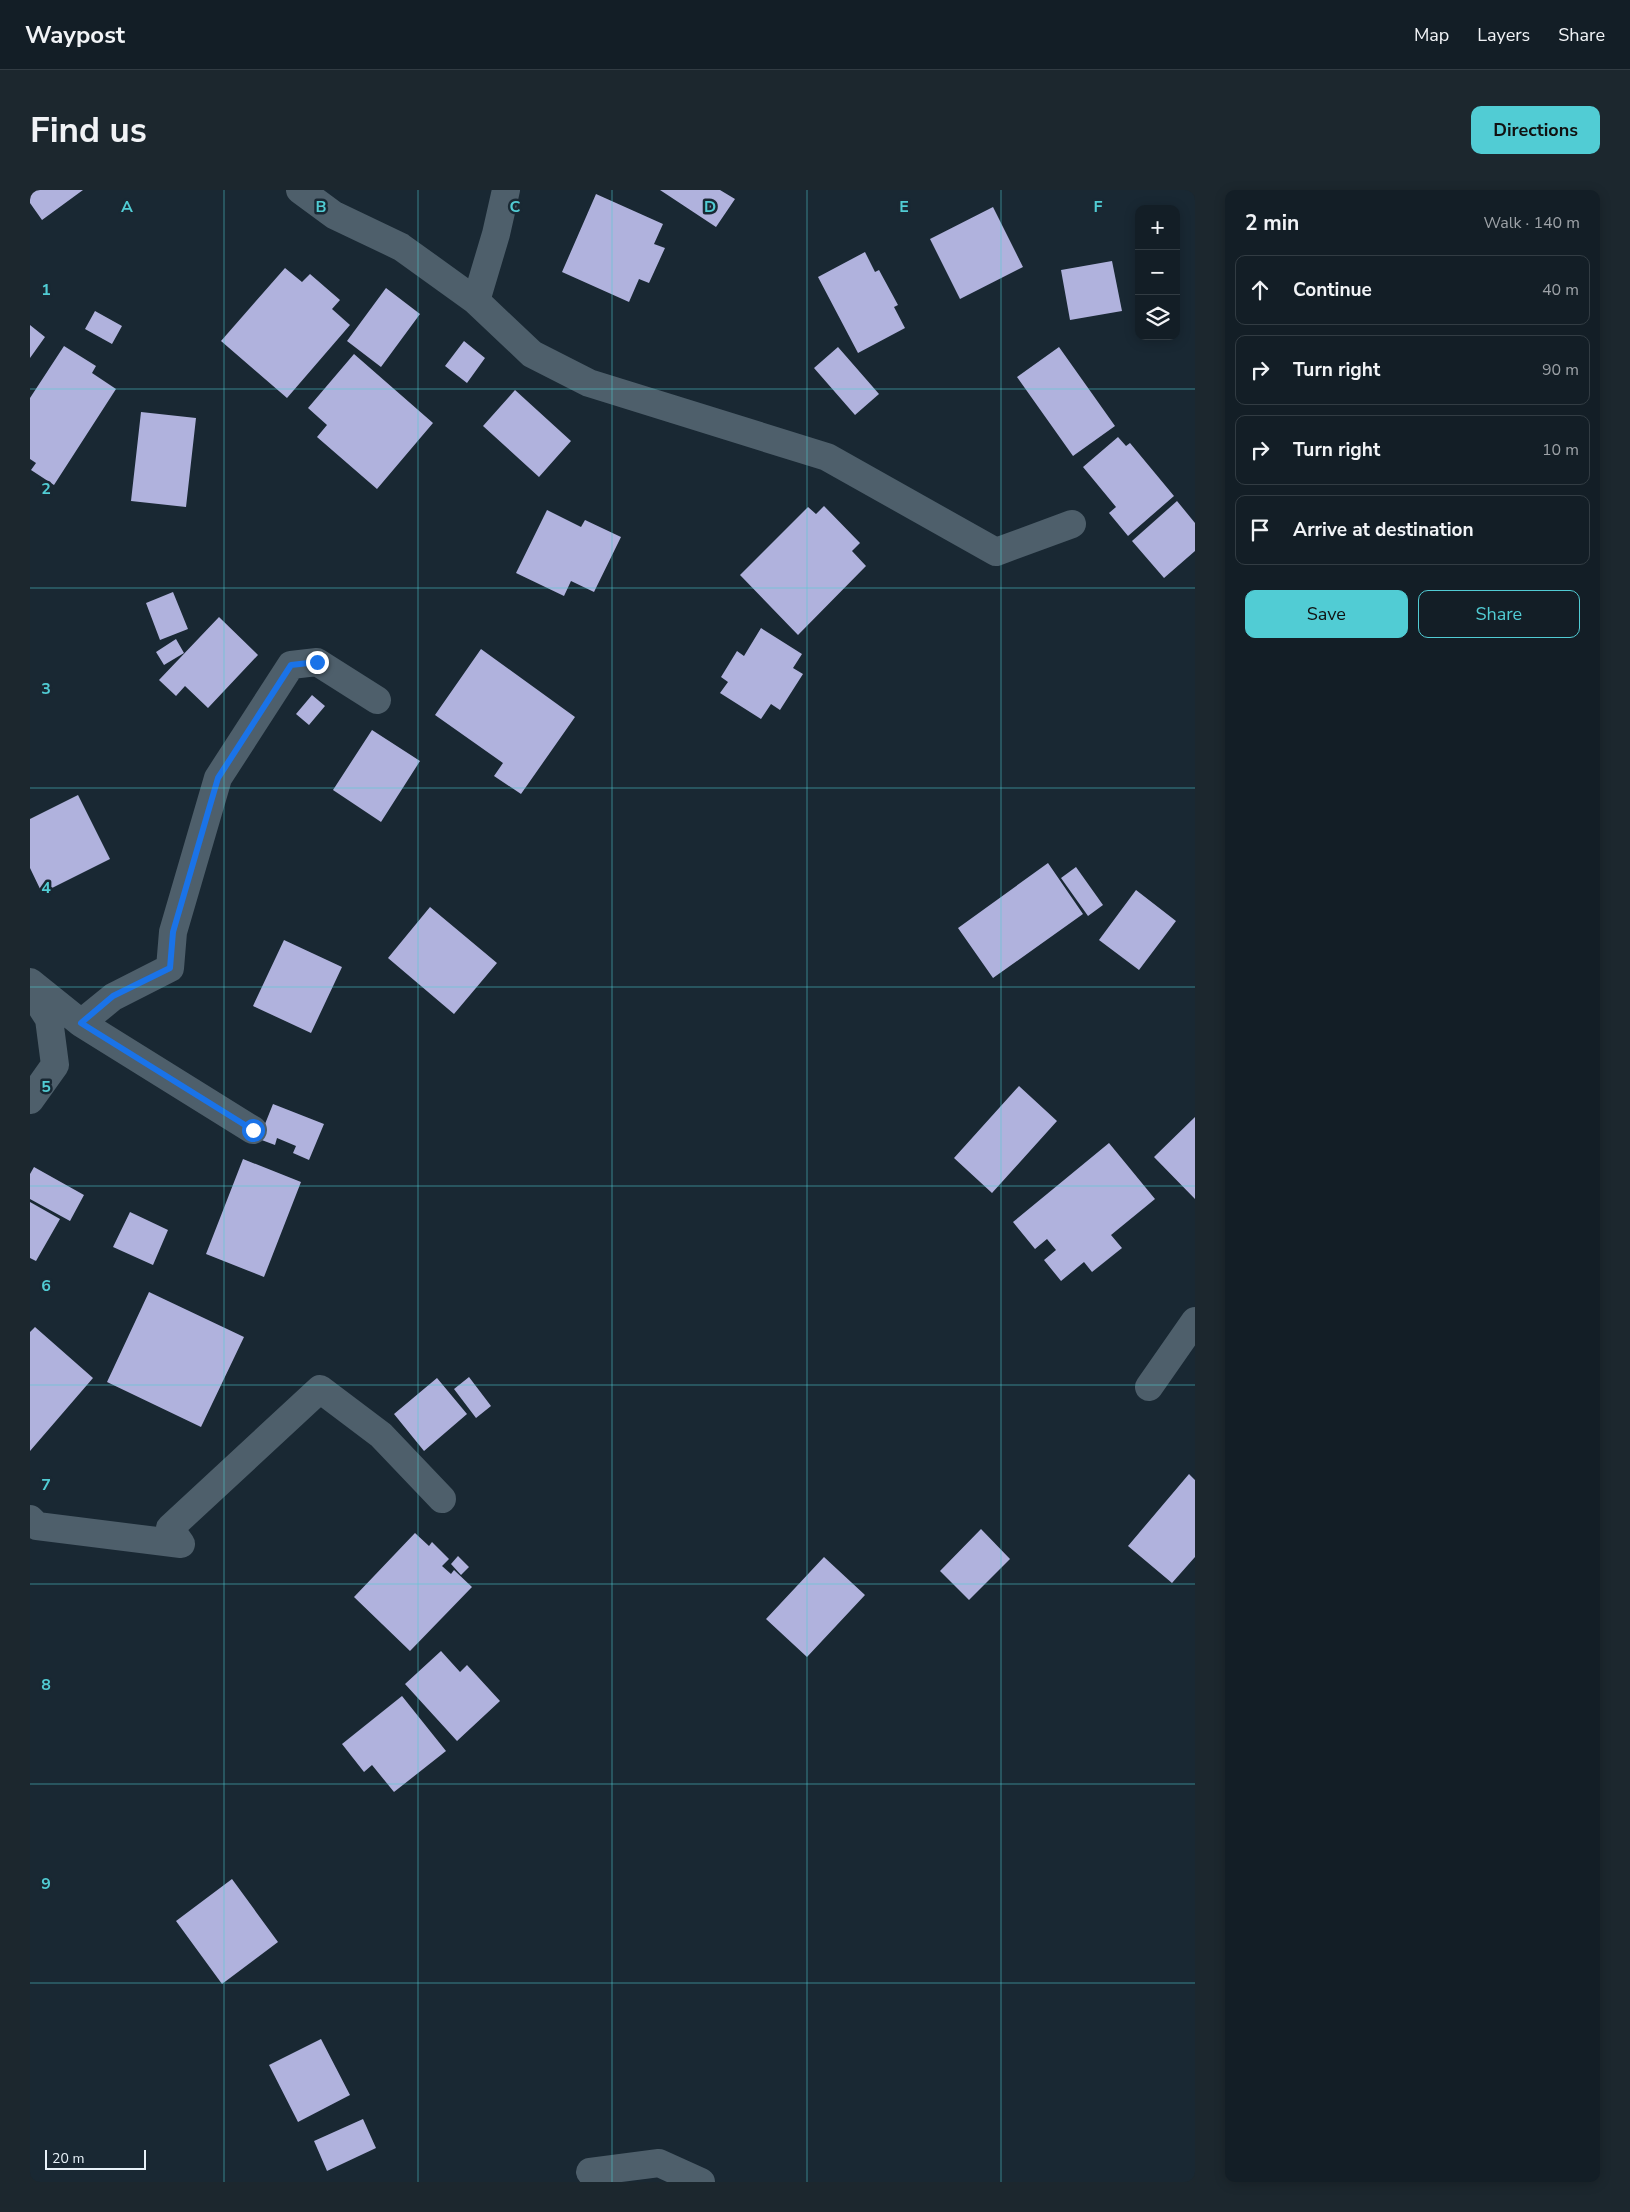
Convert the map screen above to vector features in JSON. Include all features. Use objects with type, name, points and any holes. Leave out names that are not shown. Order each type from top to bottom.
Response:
[{"type":"street","points":[[300,190],[334,215],[401,247],[476,301],[532,354],[589,382],[827,457],[996,552],[1072,524]]},
{"type":"street","points":[[476,301],[496,234],[506,190]]},
{"type":"street","points":[[81,1023],[113,996],[170,968],[173,932],[218,778],[291,665],[317,662],[378,700]]},
{"type":"street","points":[[30,982],[81,1023],[253,1130]]},
{"type":"street","points":[[30,990],[49,1019],[55,1064],[30,1100]]},
{"type":"street","points":[[1149,1387],[1195,1320]]},
{"type":"street","points":[[30,1519],[37,1526],[181,1544],[170,1528],[320,1389],[380,1435],[442,1499]]},
{"type":"street","points":[[590,2172],[659,2163],[701,2182]]},
{"type":"building","points":[[30,190],[83,190],[42,220],[30,203]]},
{"type":"building","points":[[660,190],[720,190],[735,199],[716,227]]},
{"type":"building","points":[[596,194],[663,224],[654,244],[665,248],[649,283],[639,279],[629,302],[562,272]]},
{"type":"building","points":[[993,207],[1023,267],[960,299],[930,239]]},
{"type":"building","points":[[865,252],[875,272],[879,270],[898,305],[894,307],[905,328],[858,353],[818,277]]},
{"type":"building","points":[[1112,261],[1122,311],[1070,320],[1061,270]]},
{"type":"building","points":[[285,268],[302,282],[310,274],[340,300],[332,309],[350,325],[287,398],[221,341]]},
{"type":"building","points":[[386,288],[420,314],[381,367],[347,341]]},
{"type":"building","points":[[95,311],[122,326],[112,344],[85,329]]},
{"type":"building","points":[[30,325],[45,337],[30,358]]},
{"type":"building","points":[[464,341],[485,358],[467,383],[445,366]]},
{"type":"building","points":[[64,346],[96,366],[92,373],[116,389],[54,485],[31,470],[36,463],[30,459],[30,398]]},
{"type":"building","points":[[838,347],[879,394],[855,415],[814,368]]},
{"type":"building","points":[[1059,347],[1115,426],[1073,456],[1017,377]]},
{"type":"building","points":[[354,354],[433,423],[377,489],[317,437],[327,425],[308,408]]},
{"type":"building","points":[[515,390],[571,441],[539,477],[483,426]]},
{"type":"building","points":[[141,412],[196,418],[186,507],[131,501]]},
{"type":"building","points":[[1118,437],[1126,446],[1130,443],[1174,496],[1128,536],[1109,513],[1116,507],[1083,467]]},
{"type":"building","points":[[1177,501],[1195,523],[1195,551],[1164,578],[1132,541]]},
{"type":"building","points":[[824,506],[860,543],[852,551],[866,566],[798,635],[740,575],[808,507],[816,514]]},
{"type":"building","points":[[547,510],[581,527],[585,520],[621,537],[594,592],[571,581],[564,596],[516,573]]},
{"type":"building","points":[[173,592],[188,629],[160,640],[146,603]]},
{"type":"building","points":[[219,617],[258,655],[208,708],[185,686],[176,696],[159,680]]},
{"type":"building","points":[[761,628],[802,654],[793,668],[803,674],[780,710],[771,704],[761,719],[720,693],[728,682],[721,677],[737,651],[744,656]]},
{"type":"building","points":[[176,639],[184,653],[164,665],[156,652]]},
{"type":"building","points":[[481,649],[575,717],[521,794],[494,776],[503,763],[435,715]]},
{"type":"building","points":[[312,695],[325,706],[309,725],[296,714]]},
{"type":"building","points":[[372,730],[420,761],[381,822],[333,790]]},
{"type":"building","points":[[78,795],[110,859],[42,893],[30,868],[30,819]]},
{"type":"building","points":[[1048,863],[1083,914],[993,978],[958,928]]},
{"type":"building","points":[[1076,867],[1103,905],[1088,916],[1061,878]]},
{"type":"building","points":[[1136,890],[1176,921],[1139,970],[1099,940]]},
{"type":"building","points":[[430,907],[497,963],[454,1014],[388,958]]},
{"type":"building","points":[[284,940],[342,967],[311,1033],[253,1006]]},
{"type":"building","points":[[1019,1086],[1057,1121],[992,1193],[954,1158]]},
{"type":"building","points":[[273,1104],[324,1124],[309,1160],[293,1153],[296,1146],[277,1138],[275,1145],[259,1139]]},
{"type":"building","points":[[1195,1117],[1195,1199],[1154,1157]]},
{"type":"building","points":[[1109,1143],[1155,1199],[1111,1235],[1122,1248],[1092,1272],[1084,1262],[1061,1281],[1044,1260],[1056,1250],[1047,1239],[1035,1249],[1013,1222]]},
{"type":"building","points":[[243,1159],[301,1182],[264,1277],[206,1254]]},
{"type":"building","points":[[34,1167],[84,1195],[70,1221],[30,1199],[30,1174]]},
{"type":"building","points":[[30,1202],[60,1219],[36,1261],[30,1258]]},
{"type":"building","points":[[130,1212],[168,1230],[153,1265],[113,1247]]},
{"type":"building","points":[[149,1292],[244,1337],[201,1427],[107,1382]]},
{"type":"building","points":[[35,1327],[93,1378],[30,1451],[30,1332]]},
{"type":"building","points":[[469,1377],[491,1406],[476,1418],[454,1389]]},
{"type":"building","points":[[437,1378],[467,1414],[424,1451],[394,1414]]},
{"type":"building","points":[[1189,1474],[1195,1480],[1195,1557],[1172,1583],[1128,1546]]},
{"type":"building","points":[[981,1529],[1010,1559],[969,1600],[940,1571]]},
{"type":"building","points":[[415,1533],[429,1546],[432,1542],[449,1559],[442,1566],[451,1574],[454,1570],[472,1587],[410,1651],[354,1597]]},
{"type":"building","points":[[458,1556],[469,1567],[461,1575],[451,1564]]},
{"type":"building","points":[[824,1557],[865,1595],[807,1657],[766,1619]]},
{"type":"building","points":[[441,1651],[460,1672],[467,1665],[500,1701],[457,1741],[405,1684]]},
{"type":"building","points":[[402,1696],[446,1751],[394,1792],[372,1765],[364,1772],[342,1744]]},
{"type":"building","points":[[232,1879],[278,1942],[222,1984],[176,1921]]},
{"type":"building","points":[[321,2039],[350,2095],[298,2122],[269,2065]]},
{"type":"building","points":[[363,2119],[376,2148],[327,2171],[314,2141]]},
{"type":"route","points":[[253,1130],[81,1023],[113,996],[170,968],[173,932],[218,778],[291,665],[317,662]]}]
